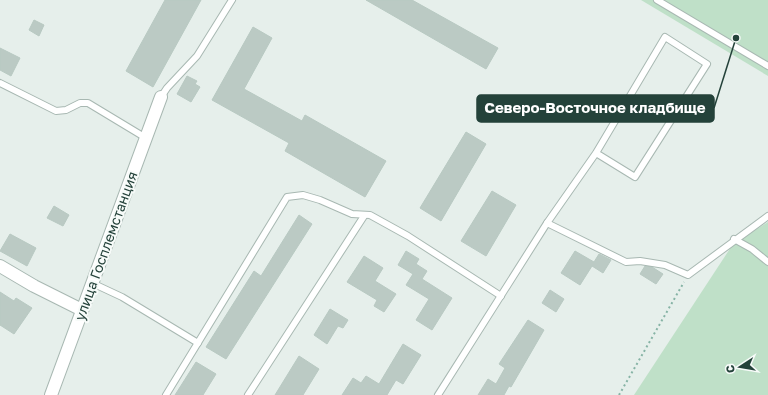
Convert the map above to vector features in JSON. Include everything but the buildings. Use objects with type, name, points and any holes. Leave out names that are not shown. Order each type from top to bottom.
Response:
[{"type":"street","name":"улица Госплемстанция","points":[[51,395],[162,97]]},
{"type":"street","points":[[0,266],[34,286],[82,310]]},
{"type":"lane","points":[[162,97],[167,88],[197,56],[232,0]]},
{"type":"lane","points":[[657,0],[768,66]]},
{"type":"lane","points":[[438,395],[548,223],[596,152],[665,37],[707,64],[635,177],[596,152]]},
{"type":"lane","points":[[0,83],[56,111],[66,110],[80,103],[88,103],[146,138]]},
{"type":"lane","points":[[166,395],[287,197],[302,195],[320,200],[352,214],[364,216],[370,215],[408,236],[501,296]]},
{"type":"lane","points":[[248,395],[364,216]]},
{"type":"lane","points":[[548,223],[626,262],[640,261],[665,265],[688,275],[734,239],[768,216]]},
{"type":"lane","points":[[734,239],[752,249],[768,262]]},
{"type":"lane","points":[[92,283],[122,297],[198,343]]},
{"type":"path","points":[[620,395],[688,275]]},
{"type":"green space","points":[[641,0],[768,0],[768,76]]},
{"type":"green space","points":[[768,222],[768,395],[634,395],[733,244]]},
{"type":"place","name":"Северо-Восточное кладбище","points":[[736,38]]}]
